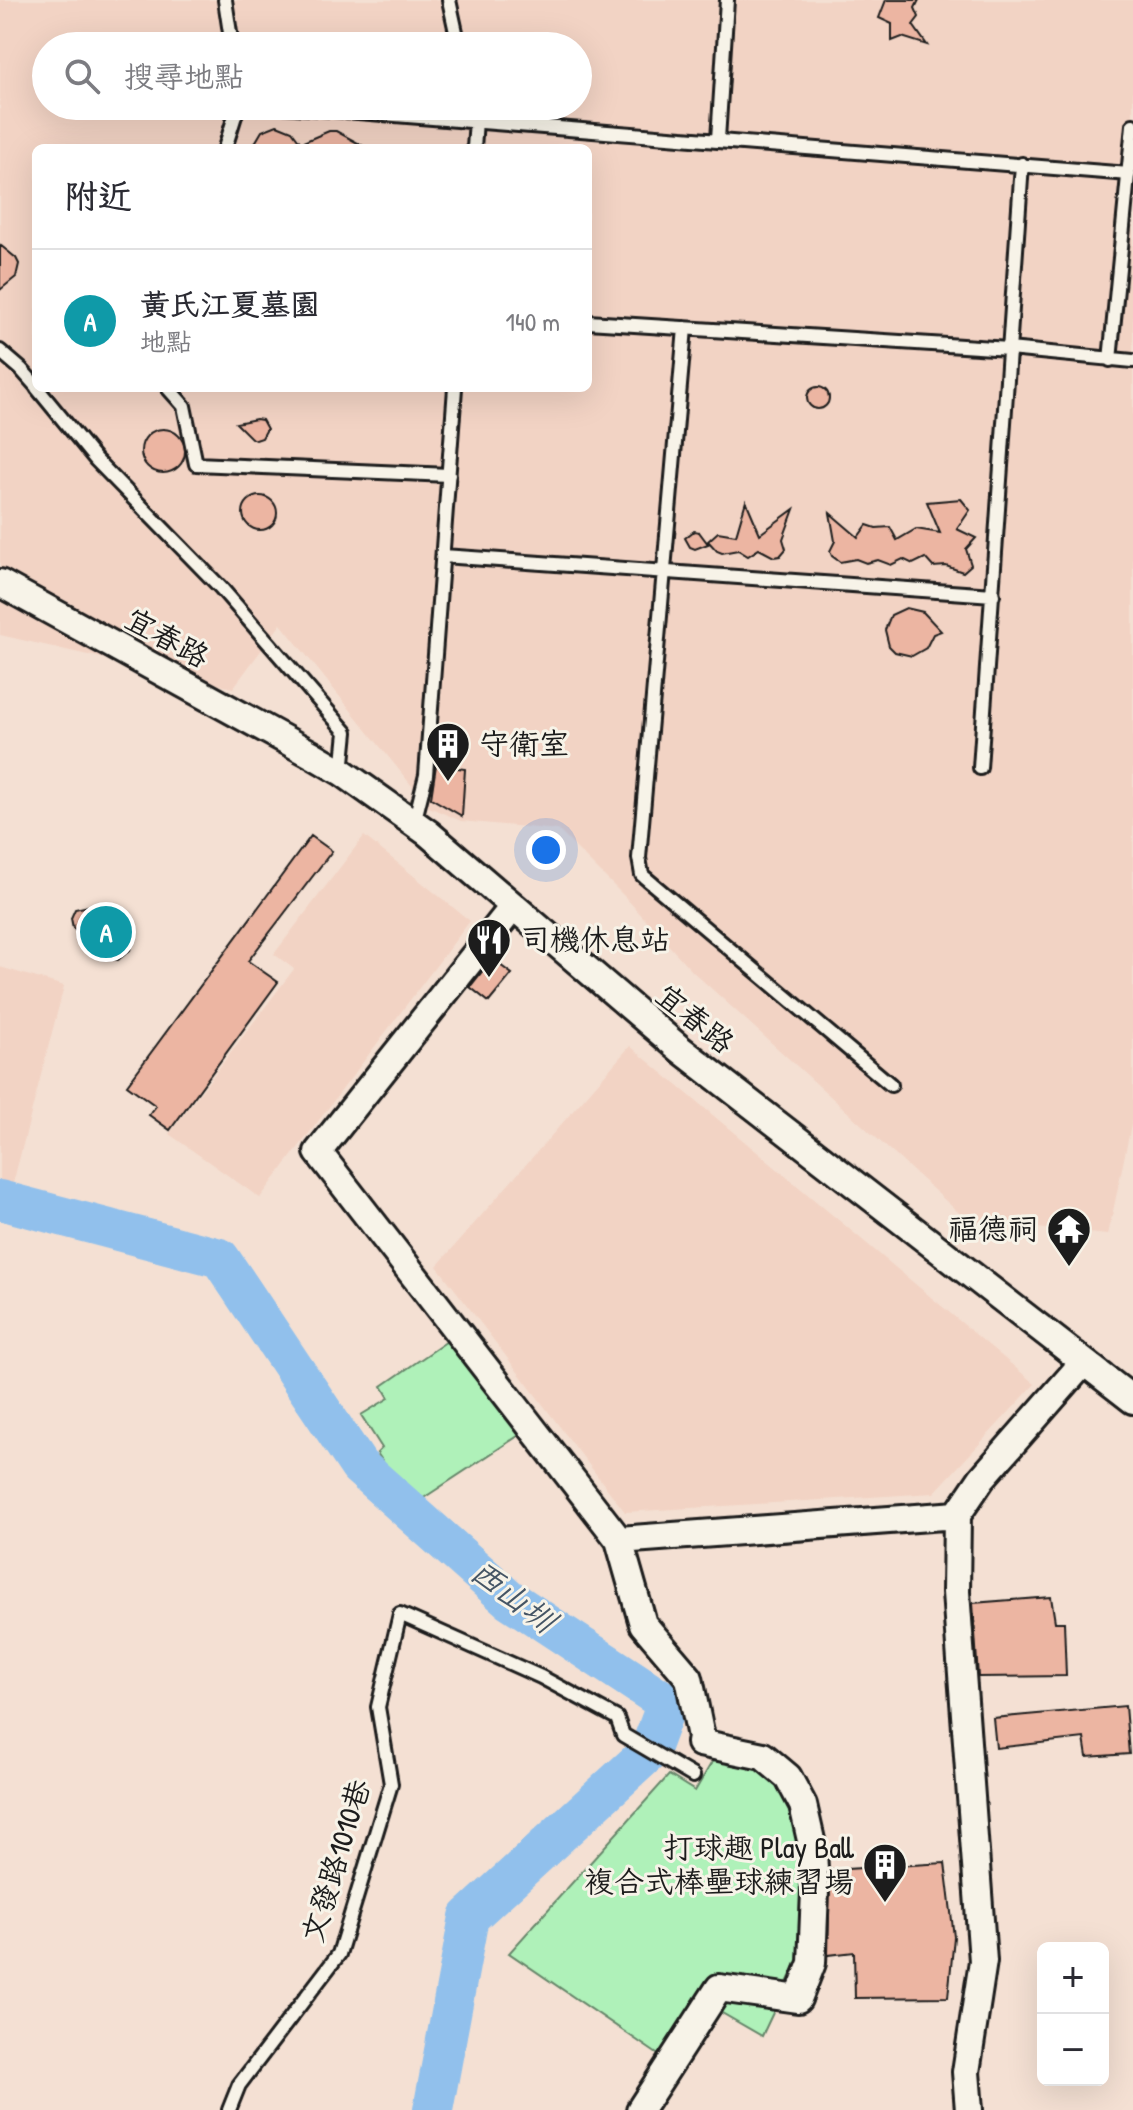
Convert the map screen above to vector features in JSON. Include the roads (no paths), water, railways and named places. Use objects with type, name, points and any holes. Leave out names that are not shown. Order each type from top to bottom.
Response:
[{"type":"street","name":"宜春路","points":[[0,583],[342,772],[414,823],[680,1049],[1133,1400]]},
{"type":"street","points":[[513,907],[318,1152],[619,1540],[643,1624],[689,1678],[700,1743],[763,1756],[788,1777],[803,1805],[813,1849],[815,1891],[812,1963],[798,1999],[719,1988],[640,2110]]},
{"type":"street","points":[[969,2110],[966,2072],[983,1961],[956,1592],[957,1515],[982,1478],[1083,1363]]},
{"type":"street","points":[[619,1540],[957,1515]]},
{"type":"lane","points":[[225,0],[230,32]]},
{"type":"lane","points":[[449,0],[456,32]]},
{"type":"lane","points":[[718,139],[727,0]]},
{"type":"lane","points":[[226,144],[234,120]]},
{"type":"lane","points":[[474,144],[476,120],[1129,174]]},
{"type":"lane","points":[[1110,360],[1133,125]]},
{"type":"lane","points":[[980,768],[1022,164]]},
{"type":"lane","points":[[592,322],[1009,349],[1133,361]]},
{"type":"lane","points":[[685,328],[639,858],[642,875],[891,1085]]},
{"type":"lane","points":[[0,351],[32,381]]},
{"type":"lane","points":[[41,392],[96,460],[221,588],[346,732],[342,772]]},
{"type":"lane","points":[[172,392],[184,406],[196,464],[449,475]]},
{"type":"lane","points":[[414,823],[426,775],[455,392]]},
{"type":"lane","points":[[443,556],[993,595]]},
{"type":"lane","name":"文發路1010巷","points":[[229,2110],[239,2085],[339,1954],[391,1784],[378,1707],[400,1614],[541,1677],[617,1718],[623,1735],[693,1776]]},
{"type":"waterway","name":"西山圳","points":[[0,1200],[220,1258],[359,1466],[509,1599],[667,1703],[649,1752],[469,1917],[433,2110]]},
{"type":"place","name":"守衛室","points":[[448,783]]},
{"type":"place","name":"黃氏江夏墓園","points":[[106,932]]},
{"type":"place","name":"司機休息站","points":[[489,979]]},
{"type":"place","name":"福德祠","points":[[1069,1268]]},
{"type":"place","name":"打球趣 Play Ball 複合式棒壘球練習場","points":[[885,1904]]}]
